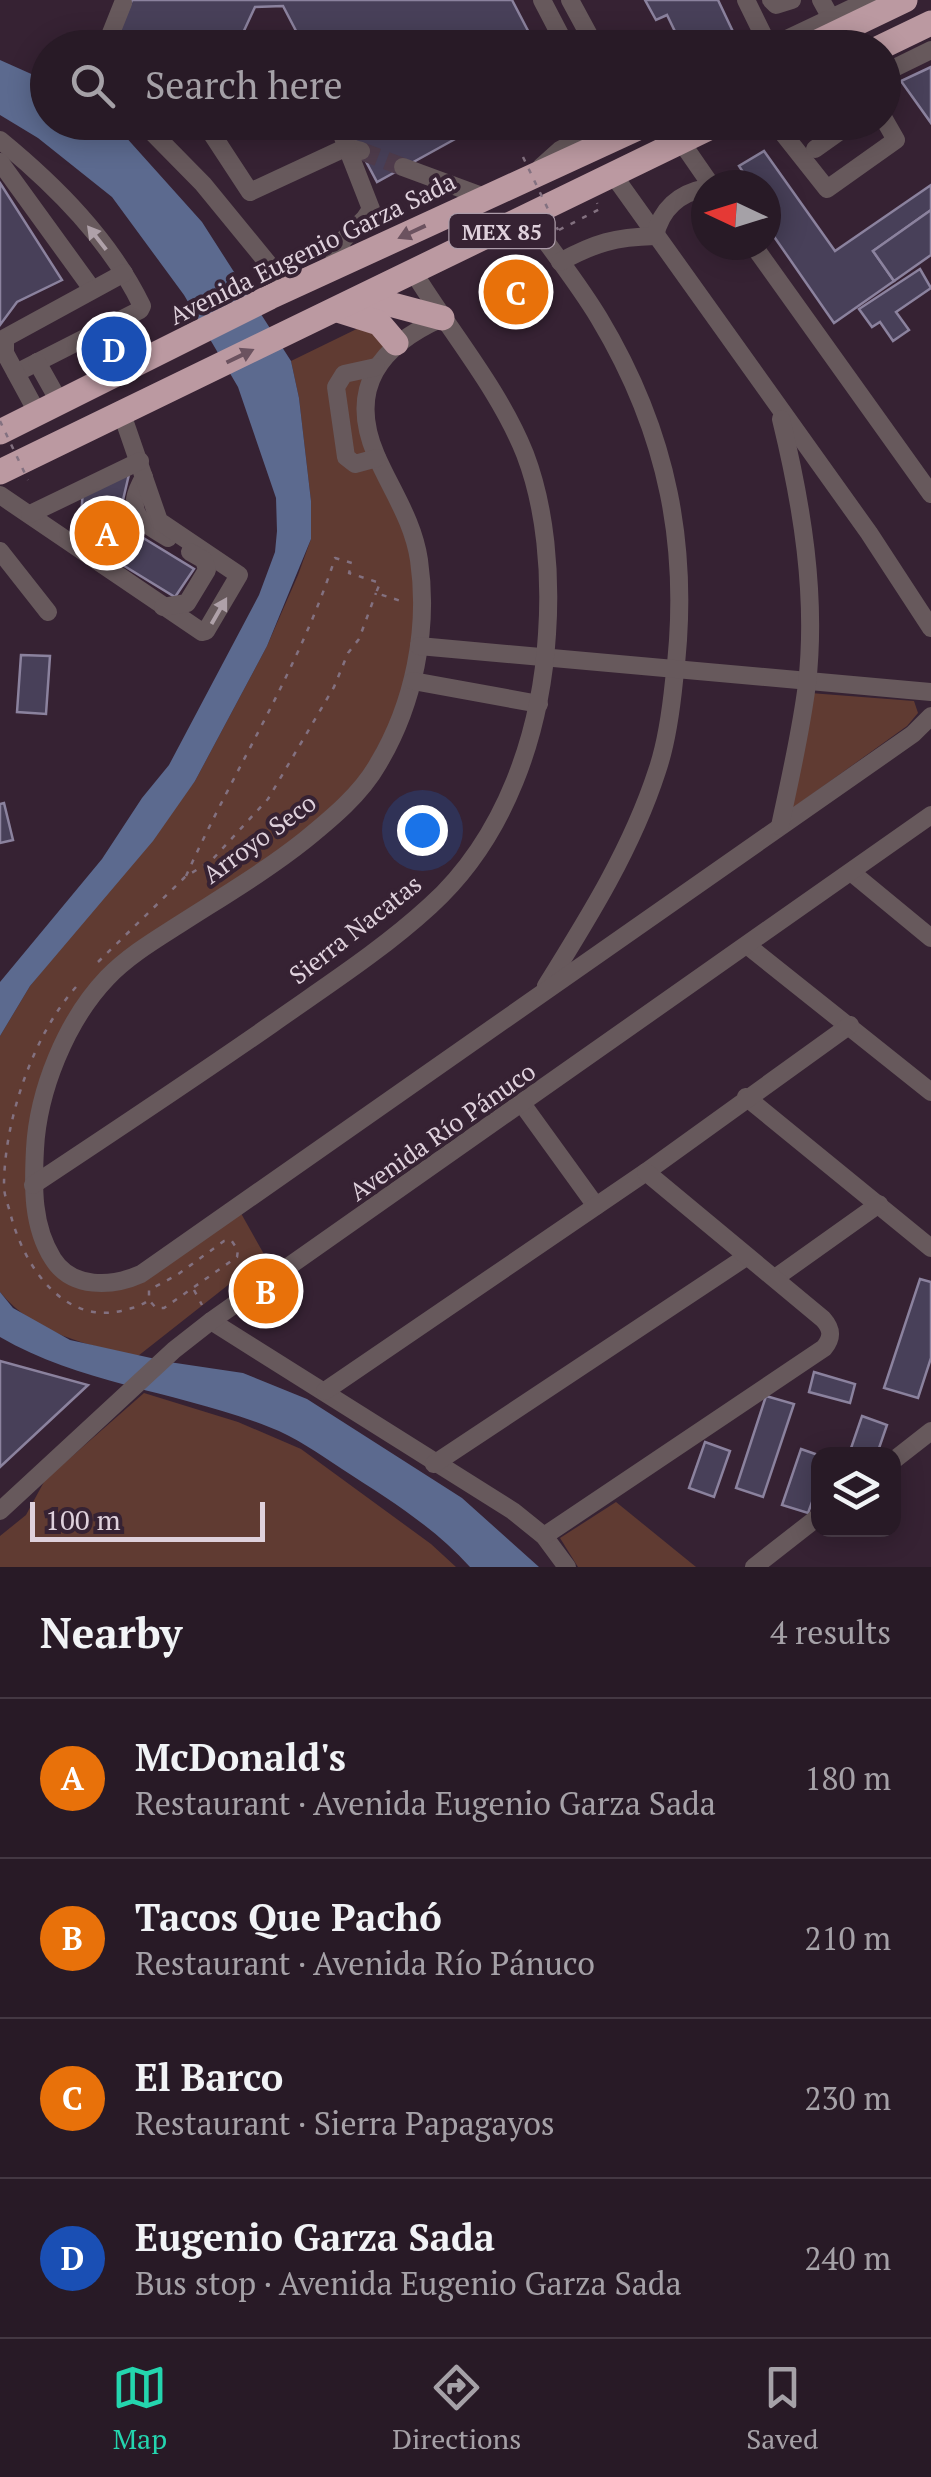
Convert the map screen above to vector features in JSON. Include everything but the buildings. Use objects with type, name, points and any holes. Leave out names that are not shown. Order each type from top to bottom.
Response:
[{"type":"highway","points":[[843,30],[905,0]]},
{"type":"highway","points":[[901,37],[931,22]]},
{"type":"highway","name":"Avenida Eugenio Garza Sada","points":[[0,432],[280,293],[487,198],[528,167],[600,140]]},
{"type":"highway","name":"MEX 85","points":[[122,414],[688,140]]},
{"type":"highway","points":[[363,297],[442,318]]},
{"type":"highway","points":[[338,310],[378,323],[396,343]]},
{"type":"highway","points":[[0,472],[122,414]]},
{"type":"street","points":[[542,0],[558,30]]},
{"type":"street","points":[[570,0],[586,30]]},
{"type":"street","points":[[746,0],[760,30]]},
{"type":"street","points":[[771,0],[776,6],[792,0]]},
{"type":"street","points":[[821,0],[831,18]]},
{"type":"street","points":[[805,30],[869,0]]},
{"type":"street","points":[[112,30],[123,4]]},
{"type":"street","points":[[901,64],[931,50]]},
{"type":"street","points":[[0,140],[58,191],[124,272],[141,308],[16,372]]},
{"type":"street","points":[[160,140],[203,184],[280,293]]},
{"type":"street","points":[[216,140],[250,192],[354,149]]},
{"type":"street","points":[[330,270],[343,240],[366,218],[370,208],[348,140]]},
{"type":"street","points":[[528,167],[578,140]]},
{"type":"street","points":[[786,140],[828,189],[896,140]]},
{"type":"street","points":[[815,149],[828,140]]},
{"type":"street","points":[[682,143],[698,170]]},
{"type":"street","points":[[0,162],[92,289]]},
{"type":"street","points":[[403,167],[487,198]]},
{"type":"street","points":[[614,176],[869,533],[931,628]]},
{"type":"street","points":[[654,236],[661,217],[674,202],[691,192]]},
{"type":"street","points":[[529,218],[599,318],[638,395],[664,470],[678,531],[682,584],[676,671],[662,752],[642,810],[601,897],[541,994]]},
{"type":"street","points":[[560,262],[620,236],[654,236]]},
{"type":"street","points":[[764,260],[931,494]]},
{"type":"street","points":[[49,408],[16,372],[5,353],[5,338],[124,272]]},
{"type":"street","name":"Sierra Nacatas","points":[[33,1185],[351,969],[432,904],[492,829],[515,784],[539,704],[546,659],[549,604],[538,503],[525,455],[491,389],[414,273]]},
{"type":"street","points":[[377,458],[356,464],[346,456],[336,387],[344,374],[376,367],[396,343],[442,318]]},
{"type":"street","points":[[36,362],[49,408]]},
{"type":"street","name":"Arroyo Seco","points":[[376,367],[368,396],[368,420],[377,458],[399,498],[418,560],[419,646],[413,682],[378,764],[347,804],[287,854],[146,946],[107,978],[63,1047],[36,1128],[33,1185],[38,1225],[59,1268],[82,1282],[117,1283],[141,1274],[541,994]]},
{"type":"street","points":[[778,408],[802,521],[809,612],[807,682],[780,826]]},
{"type":"street","points":[[0,495],[205,632],[239,575],[162,524],[122,414]]},
{"type":"street","points":[[30,514],[142,469]]},
{"type":"street","points":[[142,469],[134,494],[134,510],[142,522],[204,560],[207,570],[187,603],[163,607]]},
{"type":"street","points":[[0,552],[48,612]]},
{"type":"street","points":[[419,646],[931,692]]},
{"type":"street","points":[[413,682],[539,704]]},
{"type":"street","points":[[541,994],[913,734],[931,716]]},
{"type":"street","name":"Avenida Río Pánuco","points":[[0,1512],[174,1350],[211,1322],[931,815]]},
{"type":"street","points":[[851,872],[931,938]]},
{"type":"street","points":[[748,946],[931,1092]]},
{"type":"street","points":[[325,1391],[646,1172],[850,1025]]},
{"type":"street","points":[[746,1098],[931,1248]]},
{"type":"street","points":[[523,1105],[596,1206]]},
{"type":"street","points":[[544,1536],[824,1348],[830,1329],[646,1172]]},
{"type":"street","points":[[774,1278],[879,1204]]},
{"type":"street","points":[[434,1464],[746,1257]]},
{"type":"street","points":[[211,1322],[512,1511],[544,1536],[567,1567]]},
{"type":"street","points":[[901,1455],[931,1431]]},
{"type":"street","points":[[754,1567],[811,1523]]},
{"type":"path","points":[[528,167],[558,230],[600,208]]},
{"type":"path","points":[[0,421],[28,480]]},
{"type":"path","points":[[91,970],[108,949],[185,878],[212,861],[268,799],[359,639],[380,583],[348,573],[352,564],[336,558],[282,689],[185,878]]},
{"type":"path","points":[[376,593],[408,604],[420,602]]},
{"type":"path","points":[[80,982],[59,1006],[28,1066],[12,1124],[4,1188],[18,1246],[40,1280],[62,1299],[104,1314],[142,1306],[149,1300],[149,1290],[224,1241],[231,1240],[238,1250],[238,1257],[164,1308],[156,1308],[149,1300]]},
{"type":"shaded area","points":[[373,321],[390,334],[376,367],[368,421],[419,560],[413,681],[347,804],[107,978],[46,1090],[34,1206],[59,1268],[117,1283],[238,1208],[265,1256],[138,1356],[100,1348],[45,1328],[0,1292],[0,1036],[30,986],[195,781],[267,646],[311,539],[311,501],[291,361]]},
{"type":"shaded area","points":[[810,693],[914,701],[918,713],[907,726],[790,810]]},
{"type":"shaded area","points":[[144,1393],[238,1422],[301,1449],[431,1544],[456,1567],[0,1567],[0,1536],[26,1515],[45,1480]]},
{"type":"shaded area","points":[[616,1502],[696,1567],[578,1567],[560,1538]]},
{"type":"water","points":[[0,60],[30,73],[30,133],[0,115]]},
{"type":"water","points":[[41,140],[128,140],[202,222],[291,361],[311,501],[311,539],[267,646],[195,781],[153,841],[30,986],[0,1036],[0,982],[102,859],[169,765],[259,595],[275,552],[276,498],[238,387],[184,295],[112,197]]},
{"type":"water","points":[[0,1292],[13,1308],[70,1340],[169,1362],[243,1373],[307,1399],[462,1498],[539,1567],[470,1567],[409,1514],[289,1436],[236,1415],[65,1366],[0,1337]]},
{"type":"tunnel","points":[[361,151],[403,167]]},
{"type":"place","name":"El Barco","points":[[516,292]]},
{"type":"place","name":"Eugenio Garza Sada","points":[[114,349]]},
{"type":"place","name":"McDonald's","points":[[107,533]]},
{"type":"place","name":"Tacos Que Pachó","points":[[266,1291]]}]
